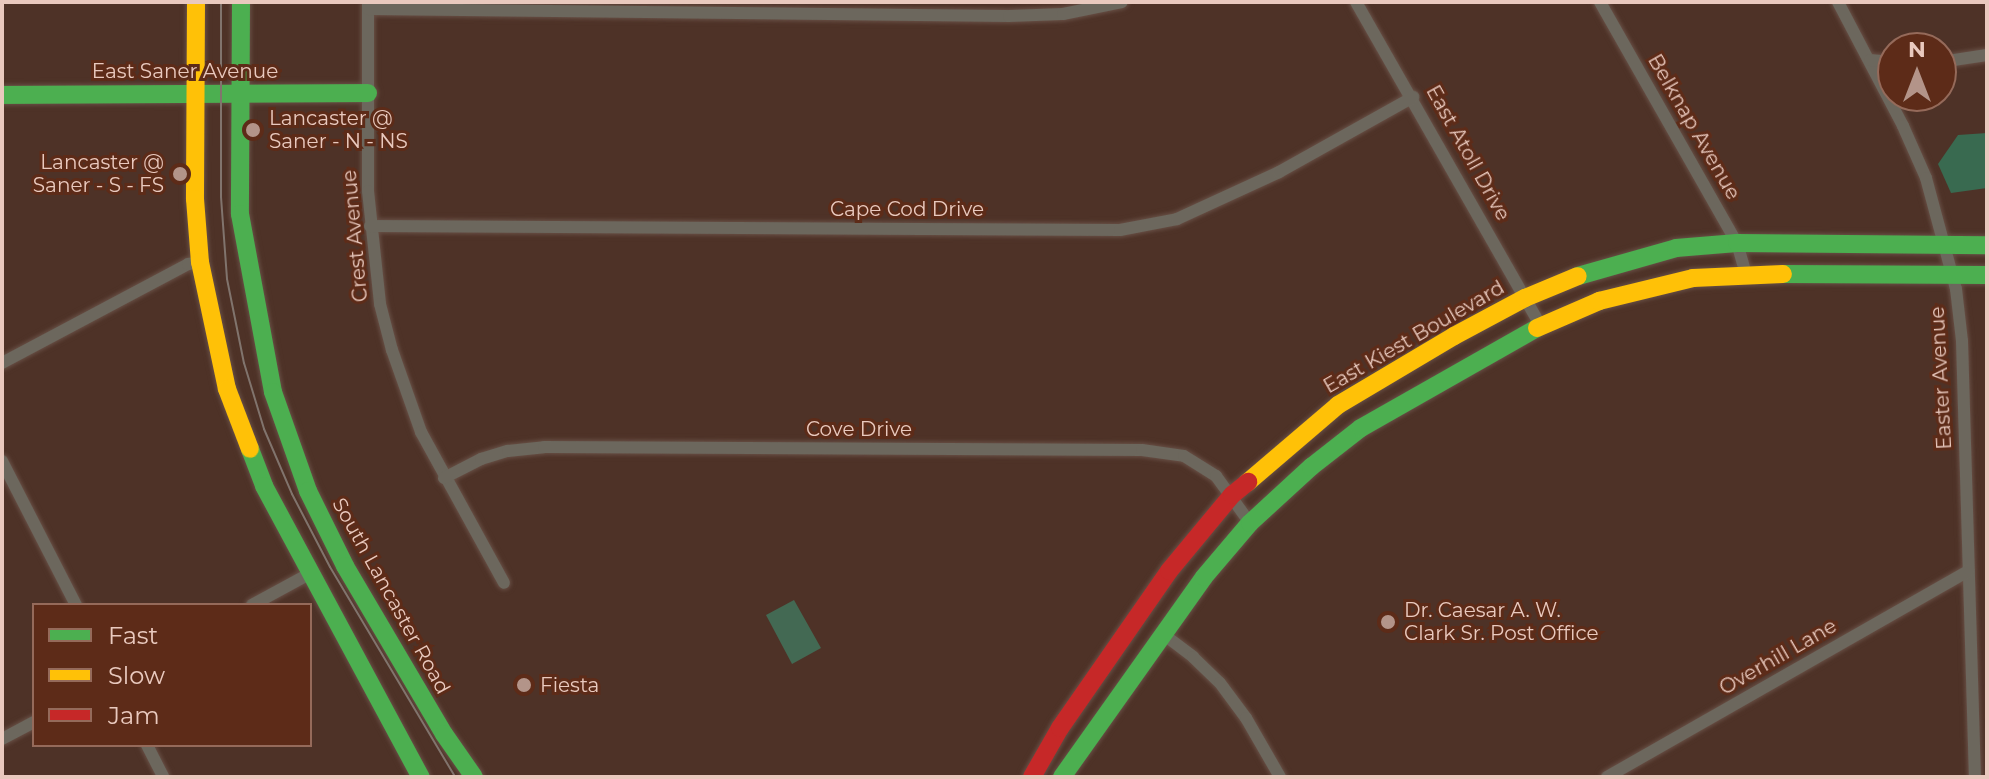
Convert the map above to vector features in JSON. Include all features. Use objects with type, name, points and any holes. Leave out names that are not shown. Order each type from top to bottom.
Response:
[{"type":"main road","points":[[196,2],[195,199],[200,262],[217,352],[243,438],[309,574],[421,777]]},
{"type":"main road","name":"South Lancaster Road","points":[[241,2],[244,246],[261,345],[289,443],[345,566],[444,734],[474,777]]},
{"type":"main road","name":"East Saner Avenue","points":[[2,95],[368,93]]},
{"type":"main road","name":"East Kiest Boulevard","points":[[1032,777],[1060,728],[1169,571],[1232,495],[1338,405],[1525,298],[1628,259],[1676,248],[1737,243],[1987,245]]},
{"type":"main road","points":[[1062,777],[1163,634],[1250,523],[1311,467],[1361,428],[1541,326],[1599,301],[1693,278],[1746,274],[1987,275]]},
{"type":"main road","points":[[1138,616],[1163,634]]},
{"type":"street","points":[[368,6],[1009,16],[1063,14],[1122,2]]},
{"type":"street","name":"East Atoll Drive","points":[[1356,2],[1541,326]]},
{"type":"street","name":"Belknap Avenue","points":[[1600,2],[1737,243],[1746,274]]},
{"type":"street","name":"Easter Avenue","points":[[1838,2],[1870,60],[1926,178],[1953,275],[1962,341],[1975,777]]},
{"type":"street","name":"Crest Avenue","points":[[368,6],[370,226],[380,304],[392,350],[421,432],[504,583]]},
{"type":"street","points":[[1957,60],[1987,55]]},
{"type":"street","points":[[1870,60],[1877,61]]},
{"type":"street","name":"Cape Cod Drive","points":[[370,226],[1120,230],[1177,219],[1266,178],[1413,97]]},
{"type":"street","points":[[2,363],[188,264],[200,262]]},
{"type":"street","name":"Cove Drive","points":[[444,478],[481,459],[508,451],[544,447],[1142,450],[1184,456],[1216,476],[1250,523]]},
{"type":"street","points":[[2,461],[75,603]]},
{"type":"street","name":"Overhill Lane","points":[[1607,777],[1968,571]]},
{"type":"street","points":[[256,603],[309,574]]},
{"type":"street","points":[[1163,634],[1220,683],[1246,718],[1280,777]]},
{"type":"street","points":[[2,739],[32,723]]},
{"type":"street","points":[[148,747],[163,777]]},
{"type":"green space","points":[[1987,133],[1987,188],[1951,193],[1938,164],[1958,135]]},
{"type":"green space","points":[[794,600],[821,648],[792,664],[766,615]]},
{"type":"tram line","points":[[221,2],[221,197],[227,279],[244,363],[264,429],[292,494],[330,567],[455,777]]},
{"type":"traffic: fast","points":[[241,2],[240,214],[273,392],[308,491],[345,566],[444,734],[474,777]]},
{"type":"traffic: fast","points":[[2,95],[368,93]]},
{"type":"traffic: fast","points":[[1578,276],[1676,248],[1737,243],[1987,245]]},
{"type":"traffic: fast","points":[[1783,274],[1987,275]]},
{"type":"traffic: fast","points":[[1062,777],[1204,577],[1250,523],[1311,467],[1361,428],[1537,328]]},
{"type":"traffic: fast","points":[[250,449],[264,486],[421,777]]},
{"type":"traffic: slow","points":[[196,2],[195,199],[200,262],[227,389],[250,449]]},
{"type":"traffic: slow","points":[[1537,328],[1599,301],[1693,278],[1783,274]]},
{"type":"traffic: slow","points":[[1248,482],[1338,405],[1454,336],[1525,298],[1578,276]]},
{"type":"traffic: jam","points":[[1032,777],[1060,728],[1169,571],[1232,495],[1248,482]]},
{"type":"place","name":"Lancaster @ Saner - N - NS","points":[[253,130]]},
{"type":"place","name":"Lancaster @ Saner - S - FS","points":[[180,174]]},
{"type":"place","name":"Dr. Caesar A. W. Clark Sr. Post Office","points":[[1388,622]]},
{"type":"place","name":"Fiesta","points":[[524,685]]}]
